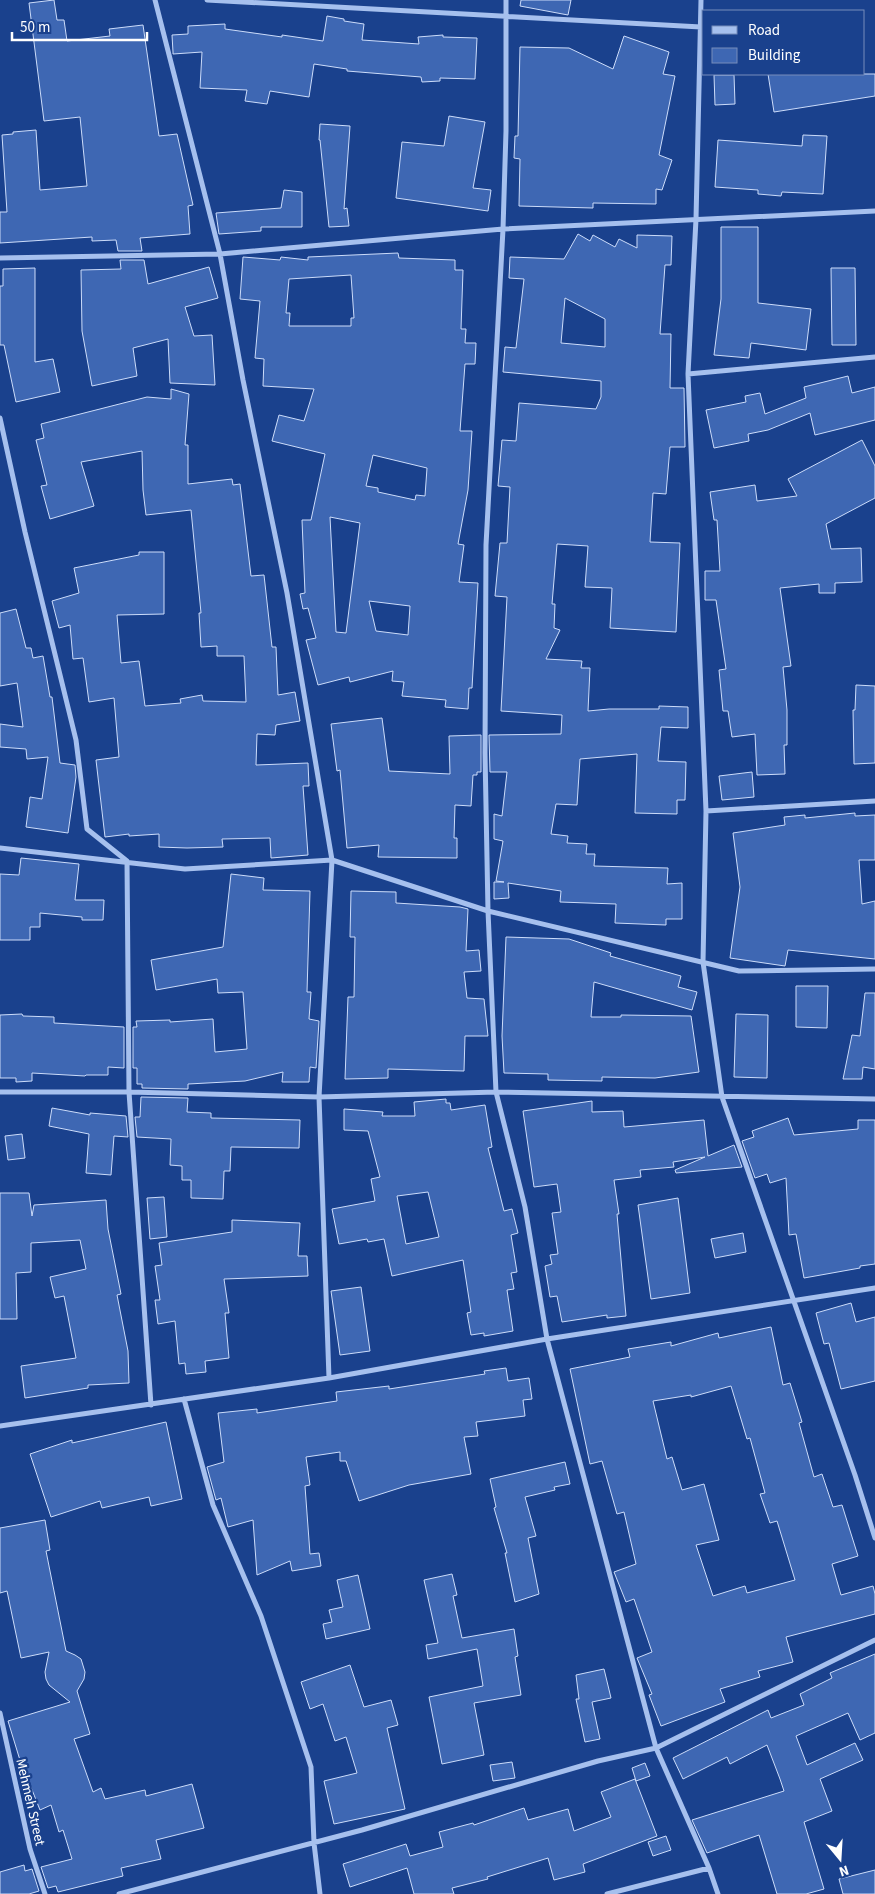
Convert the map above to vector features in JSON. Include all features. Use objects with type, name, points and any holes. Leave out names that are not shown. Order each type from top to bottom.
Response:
[{"type":"street","points":[[155,0],[220,254],[243,380],[287,593],[332,860],[319,1097],[330,1378]]},
{"type":"street","points":[[207,0],[701,27]]},
{"type":"street","points":[[506,0],[504,229],[486,545],[485,753],[488,910],[496,1092],[525,1207],[547,1339],[656,1748],[709,1868],[718,1894]]},
{"type":"street","points":[[701,0],[696,219],[688,374],[706,811],[703,962],[722,1097],[855,1475],[875,1538]]},
{"type":"street","points":[[0,258],[220,254],[504,229],[875,212]]},
{"type":"street","points":[[688,374],[875,357]]},
{"type":"street","points":[[0,418],[24,532],[76,740],[87,829],[127,861]]},
{"type":"street","points":[[706,811],[875,801]]},
{"type":"street","points":[[0,848],[184,869],[332,860],[488,910],[739,970],[875,969]]},
{"type":"street","points":[[127,861],[129,1092],[152,1405]]},
{"type":"street","points":[[0,1092],[129,1092],[319,1097],[496,1092],[875,1099]]},
{"type":"street","points":[[0,1426],[330,1378],[547,1339],[875,1288]]},
{"type":"street","points":[[184,1399],[213,1505],[261,1616],[312,1767],[314,1843],[320,1894]]},
{"type":"street","points":[[119,1894],[314,1843],[598,1761],[656,1748],[875,1640]]},
{"type":"street","name":"Mehmeh Street","points":[[0,1713],[30,1849],[44,1894]]},
{"type":"street","points":[[607,1894],[709,1868]]},
{"type":"building","points":[[54,0],[57,20],[64,20],[67,41],[110,36],[109,29],[143,25],[159,136],[177,134],[193,205],[188,206],[190,234],[140,238],[142,251],[118,251],[116,240],[92,241],[92,237],[0,243],[0,212],[7,212],[2,135],[36,130],[40,190],[87,186],[80,117],[44,121],[29,3]]},
{"type":"building","points":[[521,0],[571,0],[568,15],[520,6]]},
{"type":"building","points":[[327,16],[364,24],[362,40],[419,44],[418,37],[443,35],[443,37],[477,38],[475,79],[440,78],[440,81],[422,82],[421,77],[347,71],[347,69],[314,64],[309,97],[270,91],[267,104],[245,101],[247,90],[200,88],[202,52],[173,54],[172,35],[188,34],[188,26],[225,24],[225,29],[323,41]]},
{"type":"building","points":[[624,36],[669,52],[663,74],[675,76],[659,155],[672,160],[662,190],[656,189],[656,204],[593,203],[593,208],[519,206],[520,159],[514,158],[515,136],[518,136],[520,47],[569,48],[613,69]]},
{"type":"building","points":[[875,74],[875,96],[774,112],[768,75]]},
{"type":"building","points":[[714,75],[734,75],[735,104],[715,105]]},
{"type":"building","points":[[449,116],[485,122],[473,188],[491,190],[488,211],[396,198],[402,142],[444,146]]},
{"type":"building","points":[[320,124],[350,126],[344,209],[347,208],[349,226],[329,227],[319,140]]},
{"type":"building","points":[[803,135],[827,136],[823,194],[782,192],[781,196],[758,194],[758,190],[715,187],[718,140],[802,146]]},
{"type":"building","points":[[284,190],[302,192],[302,227],[261,227],[261,231],[219,234],[216,213],[281,208]]},
{"type":"building","points":[[721,227],[758,227],[758,303],[811,309],[806,350],[751,343],[749,358],[714,355],[721,299]]},
{"type":"building","points":[[578,234],[590,241],[593,235],[615,247],[619,239],[637,248],[637,235],[672,236],[671,265],[665,265],[660,334],[671,334],[670,388],[684,388],[685,447],[670,447],[666,494],[653,493],[650,542],[680,543],[676,632],[610,628],[612,588],[585,587],[588,546],[557,544],[552,604],[555,604],[554,628],[560,630],[546,659],[582,661],[581,668],[590,668],[588,711],[659,709],[659,706],[688,707],[688,728],[661,727],[658,761],[686,762],[685,800],[677,800],[677,814],[635,813],[637,754],[580,759],[577,805],[556,804],[551,834],[568,836],[567,843],[587,844],[586,854],[595,854],[594,866],[668,868],[667,884],[682,883],[682,919],[666,919],[666,925],[615,923],[616,904],[560,902],[561,891],[508,883],[509,898],[494,899],[494,882],[504,882],[496,881],[503,841],[494,839],[494,814],[502,816],[507,772],[490,772],[489,735],[561,734],[562,715],[501,711],[507,597],[495,596],[500,543],[507,543],[510,487],[498,486],[502,440],[516,441],[519,403],[596,409],[601,397],[601,381],[503,372],[505,347],[516,348],[524,279],[509,278],[510,257],[564,259]],"holes":[[[565,298],[605,319],[605,347],[561,343]]]},
{"type":"building","points":[[398,253],[399,258],[455,260],[455,270],[463,270],[461,329],[466,329],[465,343],[476,343],[475,364],[465,364],[460,431],[472,431],[468,490],[458,544],[464,545],[459,582],[478,583],[472,688],[469,688],[468,709],[445,707],[446,700],[402,696],[404,682],[392,681],[393,671],[350,682],[349,677],[318,685],[306,640],[316,638],[308,608],[303,609],[300,594],[305,593],[302,520],[311,520],[325,454],[272,441],[279,415],[304,421],[314,389],[263,386],[264,359],[255,358],[260,301],[240,299],[243,257],[280,260],[281,257],[308,260],[308,257]],"holes":[[[351,275],[354,318],[351,318],[351,326],[289,326],[290,313],[286,313],[289,279]],[[373,455],[427,468],[425,496],[416,495],[415,500],[378,492],[378,488],[366,486]],[[330,517],[360,523],[346,633],[336,632]],[[369,601],[410,606],[408,635],[376,631]]]},
{"type":"building","points":[[120,260],[144,260],[148,284],[209,267],[218,298],[185,307],[194,336],[212,335],[215,385],[170,383],[168,339],[133,348],[137,376],[92,386],[82,331],[81,270],[121,269]]},
{"type":"building","points":[[35,268],[35,362],[53,359],[60,392],[16,402],[4,345],[0,345],[0,286],[3,286],[3,269]]},
{"type":"building","points":[[831,268],[855,268],[856,345],[832,345]]},
{"type":"building","points":[[848,376],[852,393],[875,387],[875,420],[815,435],[810,413],[768,430],[748,434],[749,441],[714,448],[706,410],[746,402],[745,396],[760,393],[765,414],[806,398],[804,387]]},
{"type":"building","points":[[171,389],[189,394],[185,445],[188,445],[188,484],[232,479],[233,485],[240,484],[251,576],[264,575],[272,647],[276,647],[278,695],[295,692],[300,721],[276,725],[275,735],[257,734],[256,765],[308,763],[309,786],[303,786],[308,855],[271,858],[270,838],[222,839],[223,847],[187,848],[159,847],[159,834],[129,836],[129,834],[105,837],[96,760],[119,757],[114,698],[89,702],[83,658],[73,659],[70,625],[59,628],[52,601],[79,593],[74,568],[139,555],[139,552],[164,552],[164,614],[117,615],[121,663],[139,661],[145,706],[181,703],[180,699],[202,695],[203,701],[246,702],[244,656],[217,656],[217,646],[201,647],[199,613],[201,613],[191,510],[146,515],[142,451],[81,462],[94,506],[50,519],[41,486],[47,485],[36,440],[44,438],[41,424],[147,397],[171,399]]},
{"type":"building","points":[[862,440],[875,466],[875,498],[826,524],[831,549],[861,548],[862,582],[835,583],[835,593],[819,593],[819,584],[780,588],[791,666],[783,667],[787,710],[787,745],[784,745],[785,774],[757,775],[755,734],[732,737],[728,711],[723,711],[719,670],[726,669],[716,600],[705,600],[705,571],[720,571],[717,520],[714,520],[710,492],[755,485],[757,501],[797,496],[788,479]]},
{"type":"building","points":[[16,609],[26,648],[31,648],[33,658],[43,656],[50,697],[52,697],[60,763],[75,765],[76,777],[68,833],[26,827],[30,797],[42,799],[48,757],[27,759],[26,749],[0,747],[0,724],[23,727],[17,683],[0,686],[0,613]]},
{"type":"building","points":[[856,685],[875,686],[875,763],[854,764],[853,710],[855,710]]},
{"type":"building","points":[[382,718],[389,771],[450,774],[449,736],[481,735],[481,772],[473,775],[471,806],[455,805],[454,838],[457,838],[457,858],[378,857],[379,845],[347,848],[340,770],[337,771],[331,724]]},
{"type":"building","points":[[752,772],[754,797],[722,800],[719,776]]},
{"type":"building","points":[[855,813],[855,816],[875,815],[875,860],[859,860],[862,904],[875,901],[875,959],[788,950],[785,966],[730,958],[740,887],[733,833],[785,825],[784,817],[805,815],[805,818]]},
{"type":"building","points":[[21,858],[79,864],[75,900],[104,900],[103,920],[82,920],[82,917],[40,913],[40,927],[30,927],[30,940],[0,940],[0,874],[19,875]]},
{"type":"building","points":[[231,874],[264,878],[263,890],[310,891],[307,992],[311,992],[309,1019],[319,1021],[316,1068],[310,1067],[309,1082],[282,1082],[283,1072],[245,1081],[188,1084],[188,1089],[142,1088],[142,1084],[137,1084],[137,1068],[133,1068],[133,1027],[137,1027],[136,1021],[170,1020],[170,1022],[213,1019],[215,1052],[247,1049],[243,992],[218,993],[217,979],[156,990],[151,960],[223,947]]},
{"type":"building","points":[[351,891],[396,892],[396,903],[468,909],[466,951],[479,950],[481,971],[464,972],[467,998],[484,999],[488,1036],[465,1036],[464,1071],[388,1069],[388,1078],[345,1079],[348,997],[354,997],[355,937],[350,937]]},
{"type":"building","points":[[506,937],[569,939],[611,953],[610,956],[681,976],[678,987],[697,992],[692,1010],[594,982],[591,1017],[621,1017],[621,1015],[691,1016],[699,1072],[655,1078],[602,1077],[602,1081],[548,1080],[548,1074],[504,1073],[502,1036]]},
{"type":"building","points":[[796,986],[828,986],[827,1028],[796,1027]]},
{"type":"building","points":[[865,993],[875,993],[875,1069],[863,1067],[862,1079],[843,1079],[852,1035],[860,1036]]},
{"type":"building","points":[[22,1014],[23,1016],[54,1017],[54,1023],[124,1027],[124,1068],[108,1067],[108,1075],[85,1076],[32,1073],[32,1081],[16,1082],[16,1078],[0,1078],[0,1015]]},
{"type":"building","points":[[736,1014],[768,1015],[767,1078],[734,1077]]},
{"type":"building","points":[[141,1097],[188,1098],[187,1112],[211,1113],[211,1118],[300,1120],[299,1148],[231,1147],[230,1171],[224,1171],[223,1199],[191,1198],[191,1180],[182,1180],[182,1166],[170,1165],[171,1139],[137,1137],[135,1117],[140,1117]]},
{"type":"building","points":[[446,1099],[446,1103],[450,1103],[451,1110],[485,1105],[492,1147],[488,1148],[504,1211],[512,1209],[518,1233],[511,1235],[517,1272],[511,1273],[514,1289],[507,1290],[513,1331],[484,1336],[484,1333],[471,1335],[467,1313],[471,1312],[463,1260],[392,1276],[384,1239],[368,1242],[367,1239],[339,1244],[332,1209],[375,1201],[371,1179],[380,1177],[368,1131],[344,1130],[344,1109],[383,1112],[382,1116],[415,1116],[414,1102]],"holes":[[[428,1192],[439,1237],[406,1244],[397,1196]]]},
{"type":"building","points":[[592,1101],[592,1112],[623,1111],[624,1127],[704,1120],[708,1156],[734,1145],[742,1167],[676,1173],[675,1170],[705,1157],[673,1162],[674,1167],[640,1170],[641,1177],[614,1180],[619,1214],[617,1214],[626,1316],[607,1318],[607,1315],[562,1322],[557,1296],[550,1297],[545,1266],[552,1264],[550,1255],[558,1254],[552,1213],[561,1212],[557,1184],[534,1187],[523,1111]]},
{"type":"building","points":[[52,1108],[90,1115],[90,1113],[126,1116],[128,1137],[114,1136],[111,1175],[86,1173],[89,1134],[49,1126]]},
{"type":"building","points":[[788,1118],[794,1135],[858,1129],[858,1120],[875,1120],[875,1264],[804,1278],[796,1234],[789,1235],[786,1178],[770,1183],[767,1174],[755,1178],[742,1141],[754,1137],[752,1131]]},
{"type":"building","points":[[22,1134],[25,1158],[8,1160],[5,1136]]},
{"type":"building","points":[[0,1193],[29,1193],[32,1216],[34,1205],[106,1200],[108,1229],[121,1294],[117,1295],[128,1351],[129,1383],[88,1385],[88,1388],[25,1398],[21,1366],[76,1358],[64,1296],[55,1298],[50,1277],[86,1269],[80,1240],[31,1243],[31,1272],[16,1273],[17,1319],[0,1319]]},
{"type":"building","points":[[164,1197],[167,1237],[150,1239],[147,1198]]},
{"type":"building","points":[[678,1198],[690,1293],[651,1299],[638,1205]]},
{"type":"building","points":[[232,1220],[300,1223],[298,1256],[307,1256],[308,1276],[224,1279],[229,1313],[225,1313],[229,1358],[205,1361],[206,1372],[186,1374],[185,1363],[179,1364],[175,1321],[158,1324],[155,1300],[160,1300],[155,1266],[162,1265],[159,1243],[232,1232]]},
{"type":"building","points":[[743,1233],[746,1252],[715,1258],[711,1239]]},
{"type":"building","points":[[361,1287],[370,1351],[340,1355],[331,1291]]},
{"type":"building","points":[[851,1303],[856,1322],[875,1317],[875,1381],[841,1389],[829,1343],[824,1344],[816,1313]]},
{"type":"building","points":[[771,1327],[783,1385],[790,1383],[802,1422],[799,1423],[814,1477],[822,1474],[833,1507],[842,1505],[858,1556],[832,1564],[841,1595],[873,1586],[875,1614],[786,1637],[793,1662],[758,1671],[760,1677],[720,1689],[725,1702],[661,1726],[649,1695],[652,1694],[637,1658],[652,1652],[634,1599],[626,1602],[614,1572],[636,1564],[624,1512],[617,1514],[602,1461],[590,1464],[570,1369],[630,1357],[628,1349],[671,1342],[671,1346],[718,1333],[719,1338]],"holes":[[[731,1386],[747,1439],[750,1438],[765,1493],[760,1494],[770,1523],[777,1521],[795,1580],[747,1593],[745,1586],[713,1596],[696,1545],[719,1540],[704,1484],[682,1490],[672,1457],[667,1459],[653,1401],[691,1395],[691,1397]]]},
{"type":"building","points":[[506,1368],[508,1381],[529,1378],[532,1399],[523,1400],[525,1416],[476,1422],[478,1436],[464,1437],[471,1474],[409,1485],[359,1501],[346,1461],[340,1461],[340,1452],[306,1457],[310,1485],[305,1486],[310,1554],[319,1553],[321,1566],[292,1571],[290,1561],[257,1575],[253,1520],[228,1527],[221,1498],[216,1500],[207,1467],[224,1462],[218,1413],[257,1409],[257,1413],[337,1401],[336,1392],[389,1386],[389,1389],[485,1374],[484,1371]]},
{"type":"building","points":[[166,1422],[182,1499],[151,1506],[149,1497],[102,1508],[100,1501],[51,1517],[30,1454],[72,1440],[72,1443]]},
{"type":"building","points":[[565,1462],[570,1484],[554,1487],[555,1490],[525,1497],[536,1536],[528,1538],[539,1594],[515,1602],[505,1553],[507,1553],[494,1508],[496,1507],[490,1479]]},
{"type":"building","points":[[45,1520],[50,1550],[46,1551],[66,1651],[81,1659],[85,1672],[84,1679],[77,1691],[90,1734],[74,1739],[93,1792],[101,1788],[105,1799],[145,1790],[146,1796],[192,1784],[204,1828],[156,1840],[161,1859],[121,1868],[123,1876],[58,1892],[56,1886],[48,1888],[41,1867],[72,1859],[63,1830],[59,1832],[51,1805],[40,1810],[19,1757],[8,1721],[70,1702],[49,1685],[46,1679],[45,1672],[49,1652],[21,1658],[7,1591],[0,1593],[0,1528]]},
{"type":"building","points":[[452,1574],[457,1595],[453,1596],[462,1638],[514,1629],[518,1656],[515,1657],[521,1695],[474,1703],[484,1755],[442,1764],[429,1697],[483,1686],[477,1649],[428,1659],[426,1645],[438,1643],[424,1580]]},
{"type":"building","points":[[358,1575],[370,1629],[326,1639],[323,1624],[332,1622],[329,1610],[343,1607],[337,1580]]},
{"type":"building","points":[[875,1654],[875,1733],[860,1740],[848,1713],[796,1736],[807,1765],[855,1743],[863,1760],[820,1779],[832,1811],[804,1822],[824,1889],[806,1894],[777,1894],[759,1835],[707,1853],[692,1820],[784,1791],[780,1779],[767,1745],[730,1764],[727,1757],[683,1779],[673,1758],[768,1710],[771,1718],[804,1705],[800,1694],[832,1678],[830,1673]]},
{"type":"building","points":[[350,1665],[364,1707],[391,1700],[398,1725],[387,1728],[405,1809],[334,1824],[324,1781],[357,1773],[346,1737],[335,1741],[323,1704],[310,1709],[301,1682]]},
{"type":"building","points":[[604,1669],[611,1698],[592,1702],[600,1739],[585,1742],[576,1699],[579,1699],[576,1675]]},
{"type":"building","points":[[512,1762],[515,1778],[493,1781],[490,1765]]},
{"type":"building","points":[[645,1763],[650,1776],[636,1781],[632,1768]]},
{"type":"building","points":[[635,1779],[657,1836],[583,1864],[585,1872],[554,1880],[548,1858],[487,1877],[488,1879],[452,1888],[454,1894],[414,1894],[407,1868],[350,1887],[343,1864],[406,1844],[410,1856],[443,1847],[439,1832],[473,1823],[474,1825],[524,1808],[528,1820],[568,1809],[574,1831],[611,1817],[601,1792]]},
{"type":"building","points":[[666,1836],[671,1850],[653,1856],[648,1842]]},
{"type":"building","points":[[24,1865],[25,1871],[32,1869],[39,1891],[29,1894],[0,1894],[0,1872]]},
{"type":"building","points":[[875,1870],[875,1894],[843,1894],[839,1879]]}]
